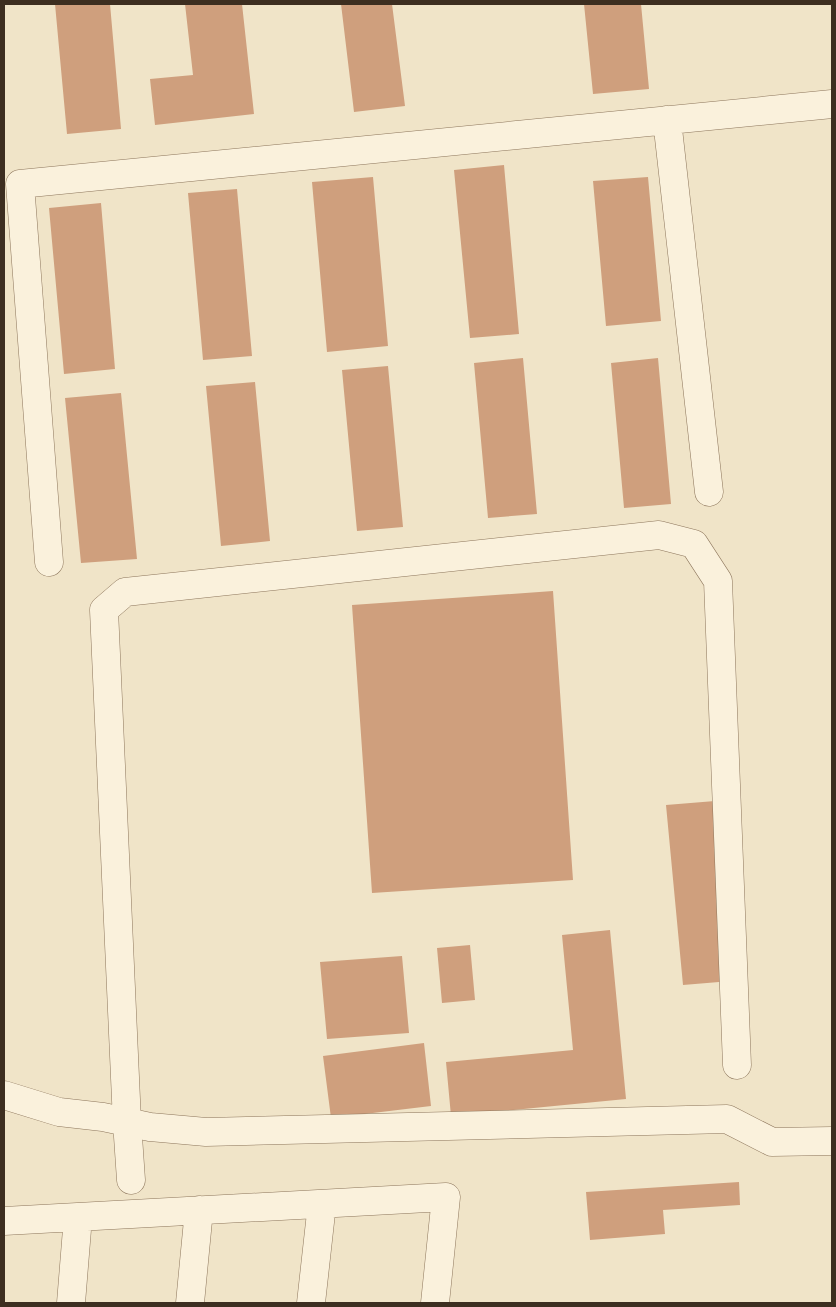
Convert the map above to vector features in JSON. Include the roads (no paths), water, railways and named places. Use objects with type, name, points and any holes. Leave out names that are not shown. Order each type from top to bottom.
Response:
[{"type":"street","points":[[50,562],[20,184],[832,104]]},
{"type":"street","points":[[667,120],[709,492]]},
{"type":"street","points":[[131,1180],[104,610],[125,592],[660,535],[694,544],[718,581],[737,1065]]},
{"type":"street","points":[[4,1095],[59,1112],[103,1117],[150,1127],[206,1132],[727,1119],[772,1142],[832,1141]]},
{"type":"street","points":[[4,1221],[446,1197],[435,1303]]},
{"type":"street","points":[[311,1303],[322,1204]]},
{"type":"street","points":[[190,1303],[199,1210]]},
{"type":"street","points":[[70,1303],[78,1217]]}]
